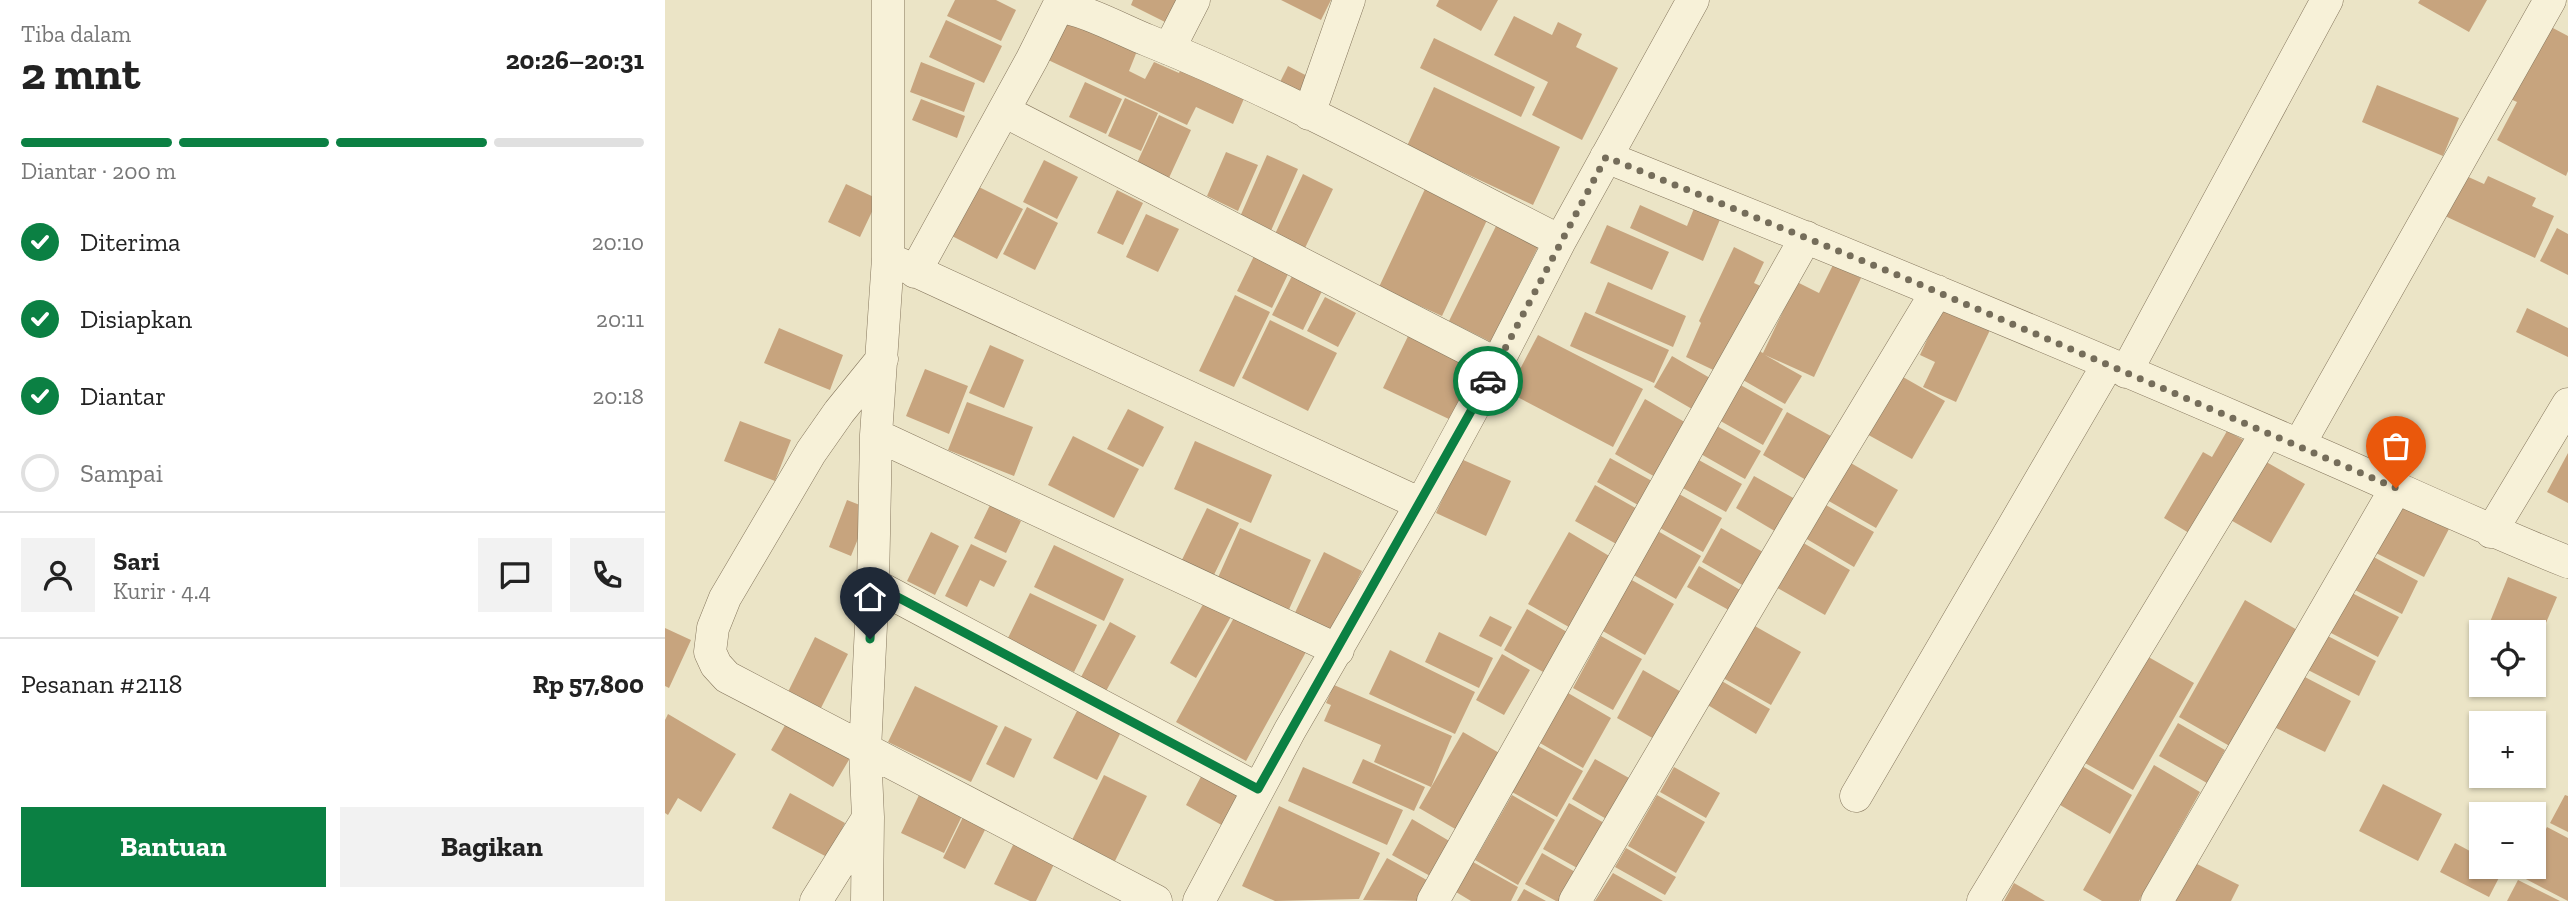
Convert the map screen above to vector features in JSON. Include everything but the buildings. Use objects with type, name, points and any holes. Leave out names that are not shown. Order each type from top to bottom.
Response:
[{"type":"street","points":[[867,901],[868,817],[865,750],[873,584],[876,435],[882,359],[902,265],[888,0]]},
{"type":"street","points":[[1169,49],[1194,0]]},
{"type":"street","points":[[1309,114],[1349,0]]},
{"type":"street","points":[[1199,901],[1290,730],[1421,504],[1560,241],[1693,0]]},
{"type":"street","points":[[1856,796],[2117,368],[2327,0]]},
{"type":"street","points":[[2299,445],[2550,0]]},
{"type":"street","points":[[902,265],[1004,111],[1058,7],[1073,10],[1169,49],[1309,114],[1560,241]]},
{"type":"street","points":[[1004,111],[1497,364]]},
{"type":"street","points":[[1606,157],[1937,291],[2299,445],[2491,532],[2568,562]]},
{"type":"street","points":[[1433,901],[1806,237]]},
{"type":"street","points":[[902,265],[1421,504]]},
{"type":"street","points":[[1575,901],[1807,505],[1937,291]]},
{"type":"street","points":[[882,359],[811,452],[739,576],[713,628],[710,652],[716,665],[727,677],[1156,901]]},
{"type":"street","points":[[2491,532],[2568,404]]},
{"type":"street","points":[[1983,901],[2267,432]]},
{"type":"street","points":[[876,435],[1338,650]]},
{"type":"street","points":[[2157,901],[2396,488]]},
{"type":"street","points":[[873,584],[1258,789]]},
{"type":"street","points":[[816,901],[868,817]]},
{"type":"way so far","points":[[1488,381],[1606,157],[1893,273],[2396,488]]},
{"type":"route","points":[[870,639],[873,584],[1258,789],[1488,381]]}]
